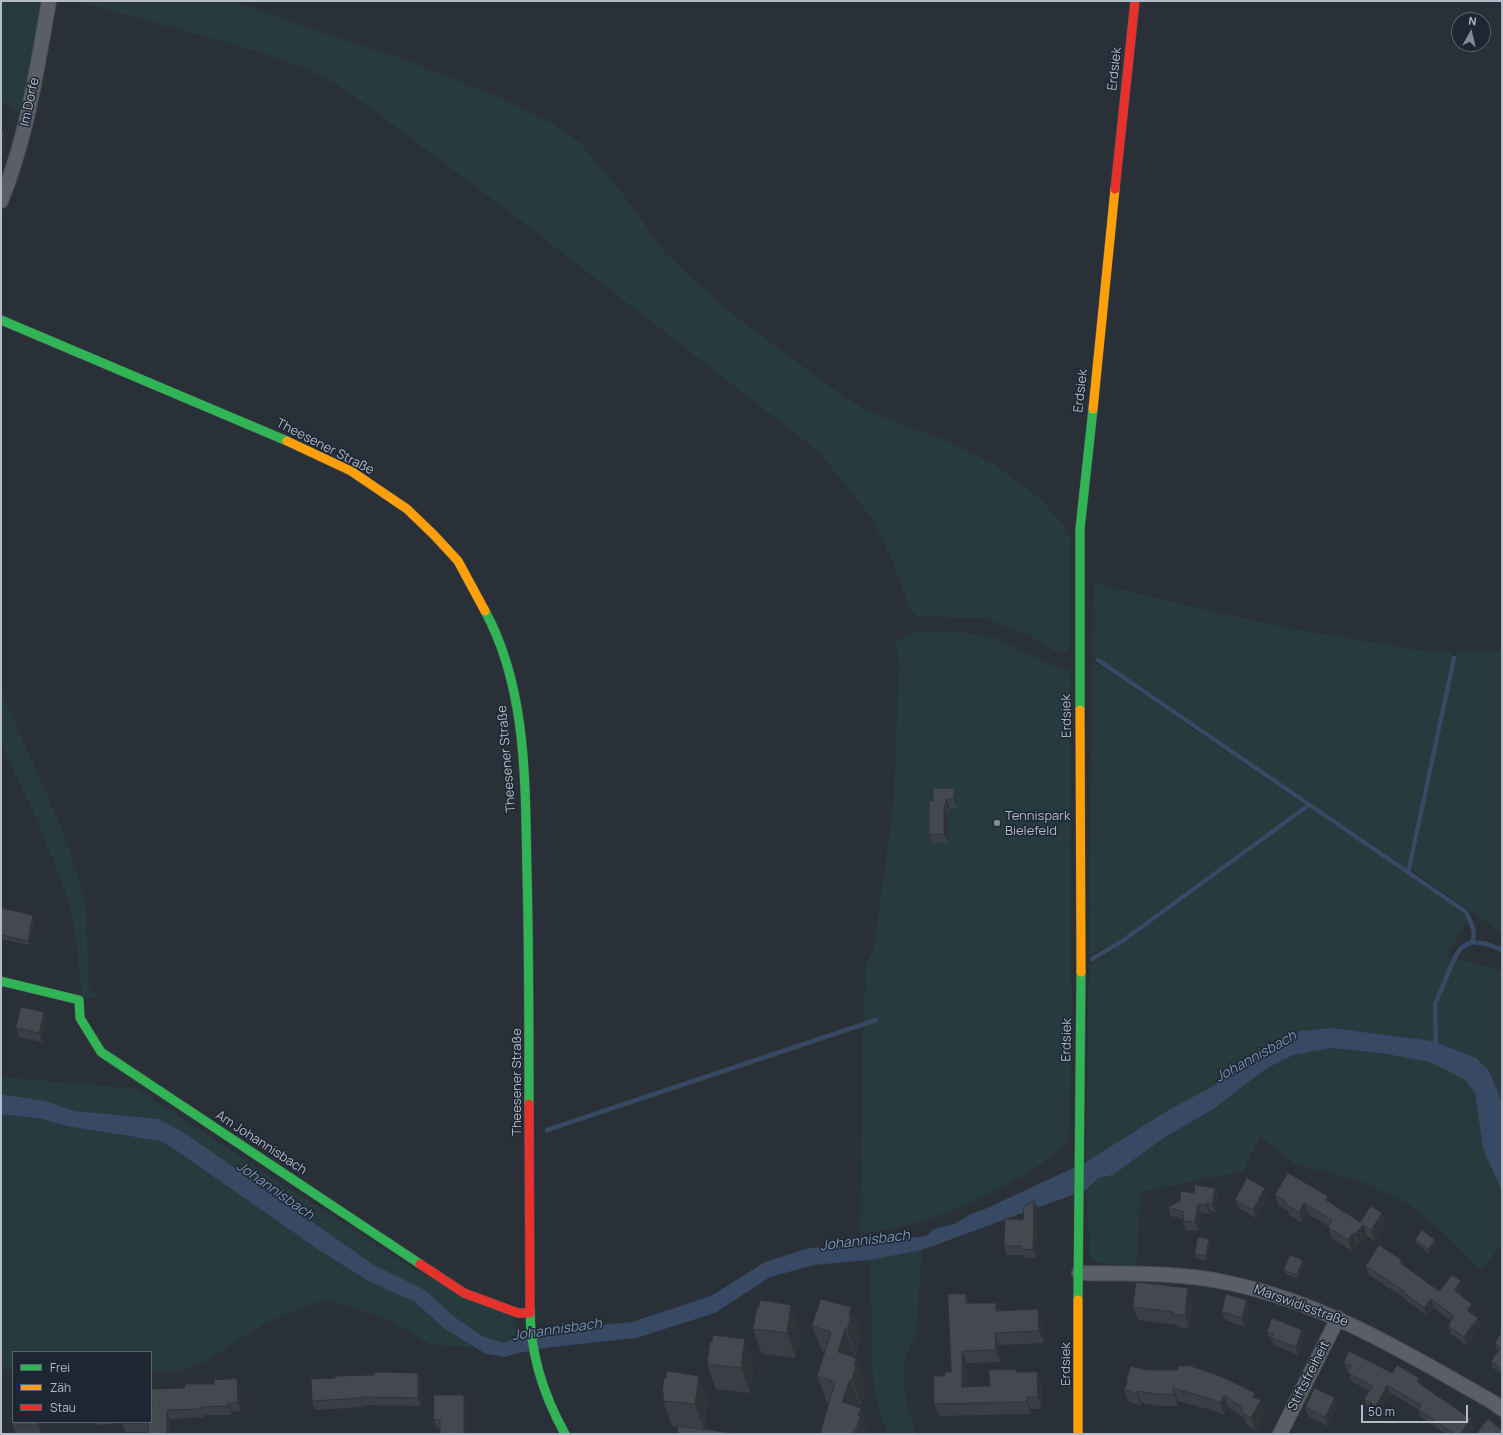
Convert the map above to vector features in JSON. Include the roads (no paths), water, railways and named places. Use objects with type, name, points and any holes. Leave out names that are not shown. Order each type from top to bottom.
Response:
[{"type":"street","name":"Im Dorfe","points":[[1,201],[19,152],[38,64],[49,1]]},
{"type":"street","name":"Erdsiek","points":[[1078,1434],[1078,1198],[1081,955],[1080,529],[1135,1]]},
{"type":"street","name":"Theesener Straße","points":[[1,320],[314,452],[351,471],[407,509],[458,561],[492,624],[510,674],[520,732],[525,797],[529,969],[530,1313],[535,1357],[541,1383],[557,1421],[565,1434]]},
{"type":"street","name":"Am Johannisbach","points":[[1,980],[79,1000],[80,1018],[101,1052],[464,1293],[518,1313],[530,1313]]},
{"type":"street","name":"Marswidisstraße","points":[[1079,1273],[1176,1276],[1224,1282],[1269,1292],[1338,1318],[1418,1359],[1502,1409]]},
{"type":"street","name":"Stiftsfreiheit","points":[[1280,1434],[1338,1318]]},
{"type":"water","name":"Johannisbach","points":[[1331,1028],[1433,1041],[1476,1058],[1489,1071],[1502,1102],[1502,1191],[1483,1149],[1475,1093],[1465,1080],[1430,1062],[1380,1053],[1332,1048],[1293,1055],[1267,1068],[1212,1110],[1165,1137],[1113,1175],[1098,1178],[1086,1190],[922,1250],[870,1260],[814,1265],[770,1277],[715,1313],[636,1338],[552,1347],[518,1353],[505,1357],[486,1354],[445,1329],[415,1302],[368,1281],[316,1248],[174,1149],[160,1141],[67,1126],[42,1119],[1,1114],[1,1094],[45,1101],[75,1111],[159,1119],[186,1134],[374,1265],[425,1290],[456,1318],[482,1336],[504,1343],[518,1336],[589,1326],[632,1322],[711,1296],[765,1262],[809,1248],[860,1245],[926,1236],[934,1229],[954,1224],[971,1214],[985,1209],[1086,1162],[1167,1111],[1213,1086],[1258,1053],[1301,1031]]},
{"type":"waterway","points":[[1408,873],[1454,658]]},
{"type":"waterway","points":[[1098,660],[1466,912],[1474,934],[1472,942]]},
{"type":"waterway","points":[[1092,959],[1121,942],[1309,805]]},
{"type":"waterway","points":[[1436,1047],[1435,1004],[1456,955],[1462,947],[1472,942],[1487,944],[1502,950]]},
{"type":"waterway","points":[[547,1130],[876,1020]]},
{"type":"place","name":"Tennispark Bielefeld","points":[[997,823]]}]
